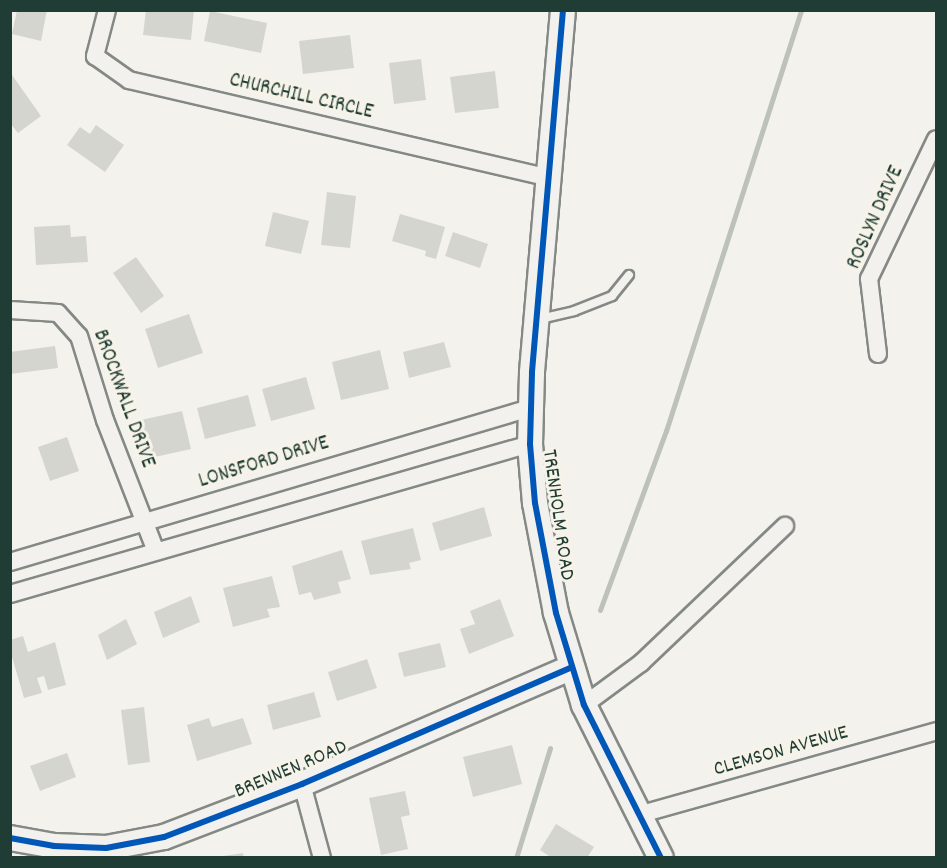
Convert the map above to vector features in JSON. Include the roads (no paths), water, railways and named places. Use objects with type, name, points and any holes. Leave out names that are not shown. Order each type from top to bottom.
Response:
[{"type":"main road","name":"TRENHOLM ROAD","points":[[563,10],[530,408],[530,444],[544,566],[584,705],[661,858]]},
{"type":"main road","name":"BRENNEN ROAD","points":[[10,838],[80,848],[135,844],[198,827],[572,667]]},
{"type":"street","name":"CHURCHILL CIRCLE","points":[[107,10],[95,56],[129,80],[550,178]]},
{"type":"street","name":"ROSLYN DRIVE","points":[[878,354],[869,279],[936,139]]},
{"type":"street","name":"BROCKWALL DRIVE","points":[[10,310],[58,313],[79,336],[105,420],[155,549]]},
{"type":"street","name":"LONSFORD DRIVE","points":[[10,562],[530,408]]},
{"type":"street","points":[[10,594],[155,549],[530,444]]},
{"type":"street","points":[[584,705],[641,663],[785,526]]},
{"type":"street","name":"CLEMSON AVENUE","points":[[638,815],[936,731]]},
{"type":"street","points":[[302,784],[322,858]]},
{"type":"lane","points":[[536,319],[574,311],[612,296],[629,275]]},
{"type":"waterway","points":[[600,610],[666,431],[801,10]]},
{"type":"waterway","points":[[516,858],[550,748]]}]
